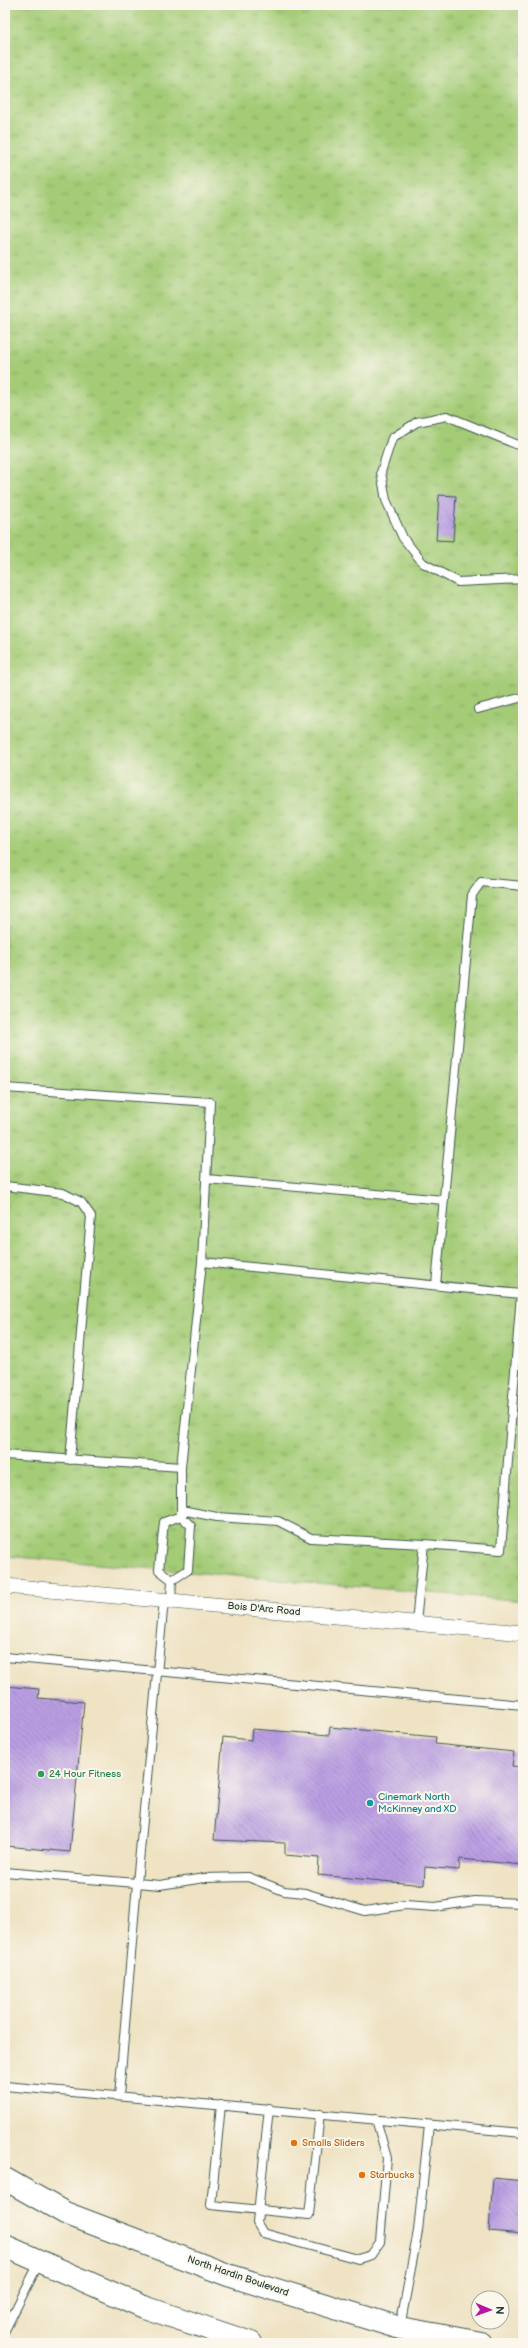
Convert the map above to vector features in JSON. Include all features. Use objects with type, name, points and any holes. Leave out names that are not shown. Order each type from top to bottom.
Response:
[{"type":"main road","name":"North Hardin Boulevard","points":[[5,2179],[65,2213],[228,2275],[398,2335],[481,2343]]},
{"type":"main road","points":[[5,2246],[144,2307],[251,2343]]},
{"type":"street","name":"Bois D'Arc Road","points":[[5,1586],[523,1633]]},
{"type":"lane","points":[[523,447],[448,416],[417,422],[392,438],[381,472],[386,500],[394,519],[403,538],[423,563],[458,582],[523,579]]},
{"type":"lane","points":[[478,709],[523,696]]},
{"type":"lane","points":[[436,1285],[472,895],[481,882],[523,886]]},
{"type":"lane","points":[[5,1088],[210,1102],[202,1262],[181,1467],[181,1513],[191,1526],[188,1570],[172,1580],[167,1600],[156,1672],[136,1884],[119,2096]]},
{"type":"lane","points":[[206,1178],[444,1200]]},
{"type":"lane","points":[[5,1186],[62,1193],[81,1202],[91,1216],[70,1460]]},
{"type":"lane","points":[[172,1580],[159,1570],[164,1522],[181,1513],[278,1521],[311,1538],[501,1550],[520,1356],[522,1294],[202,1262]]},
{"type":"lane","points":[[5,1455],[181,1467]]},
{"type":"lane","points":[[416,1623],[424,1544]]},
{"type":"lane","points":[[5,1657],[156,1672],[523,1704]]},
{"type":"lane","points":[[5,1872],[160,1885],[204,1878],[248,1877],[284,1891],[305,1893],[365,1911],[405,1905],[435,1907],[475,1901],[523,1903]]},
{"type":"lane","points":[[5,2086],[269,2108],[429,2125],[523,2132]]},
{"type":"lane","points":[[221,2105],[211,2205],[309,2215],[320,2113]]},
{"type":"lane","points":[[269,2108],[257,2224],[262,2233],[358,2259],[371,2255],[380,2242],[387,2158],[376,2119]]},
{"type":"lane","points":[[398,2335],[418,2231],[429,2125]]},
{"type":"lane","points":[[5,2330],[40,2262]]},
{"type":"green space","points":[[5,5],[523,5],[523,1601],[5,1556]]},
{"type":"building","points":[[439,495],[456,496],[453,541],[436,540]]},
{"type":"building","name":"24 Hour Fitness","points":[[5,1686],[39,1689],[38,1698],[84,1702],[70,1852],[5,1846]]},
{"type":"building","name":"Cinemark North McKinney and XD","points":[[330,1727],[436,1737],[435,1744],[514,1752],[512,1766],[523,1767],[523,1865],[460,1859],[459,1870],[425,1867],[424,1885],[318,1875],[319,1858],[285,1855],[285,1843],[214,1840],[223,1737],[251,1740],[252,1729],[329,1735]]},
{"type":"building","points":[[493,2178],[523,2181],[523,2234],[489,2231]]},
{"type":"place","name":"24 Hour Fitness","points":[[41,1774]]},
{"type":"place","name":"Cinemark North McKinney and XD","points":[[370,1803]]},
{"type":"place","name":"Smalls Sliders","points":[[294,2143]]},
{"type":"place","name":"Starbucks","points":[[362,2175]]}]
